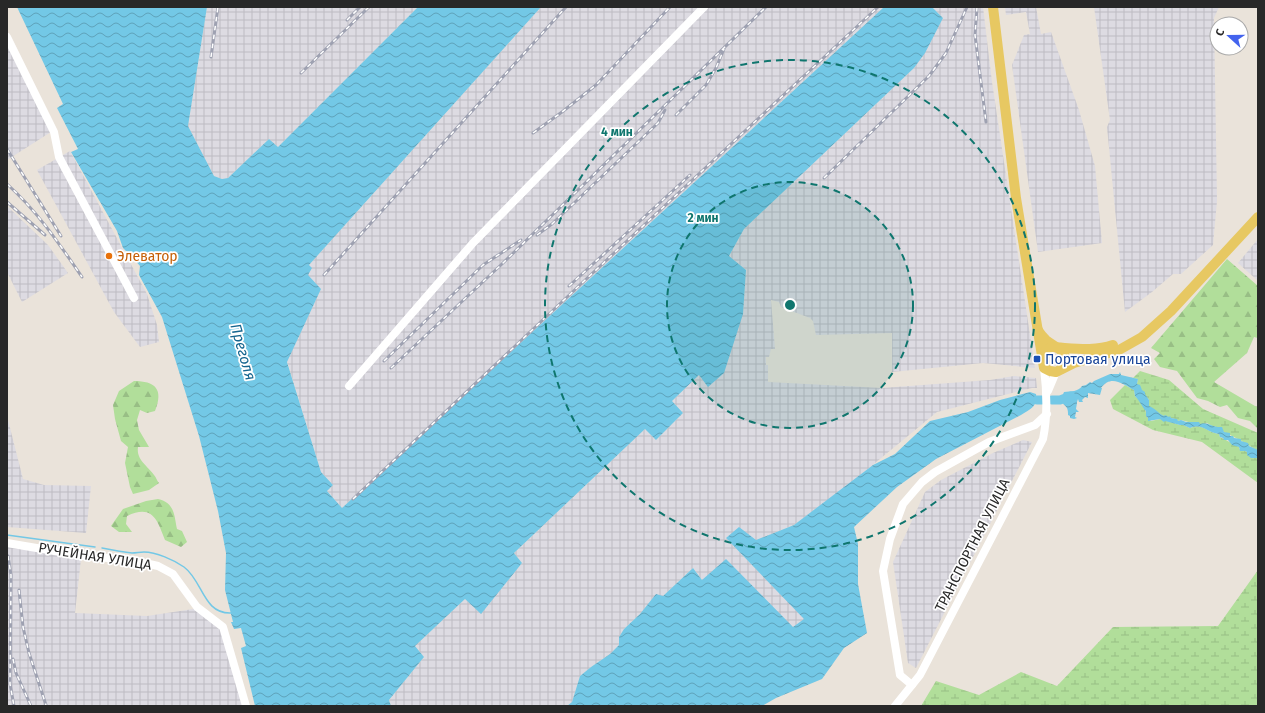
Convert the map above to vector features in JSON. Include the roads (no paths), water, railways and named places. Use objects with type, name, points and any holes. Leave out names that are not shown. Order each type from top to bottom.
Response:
[{"type":"main road","points":[[993,7],[1016,198],[1042,356]]},
{"type":"main road","points":[[1042,356],[1051,347],[1103,348],[1128,339],[1167,307],[1258,209]]},
{"type":"main road","points":[[1044,368],[1050,371],[1058,371],[1074,363],[1119,350],[1142,337],[1171,311],[1258,216]]},
{"type":"main road","points":[[1038,330],[1044,338],[1058,348]]},
{"type":"main road","name":"ТРАНСПОРТНАЯ УЛИЦА","points":[[1058,348],[1065,357],[1064,363],[1058,371]]},
{"type":"main road","name":"ТРАНСПОРТНАЯ УЛИЦА","points":[[1042,356],[1044,368]]},
{"type":"street","points":[[349,386],[473,243],[704,7]]},
{"type":"street","points":[[7,37],[54,132],[59,157],[134,298]]},
{"type":"street","name":"ТРАНСПОРТНАЯ УЛИЦА","points":[[895,706],[920,675],[1043,439],[1047,394],[1044,368]]},
{"type":"street","name":"ТРАНСПОРТНАЯ УЛИЦА","points":[[1047,394],[1058,371]]},
{"type":"street","points":[[912,685],[900,675],[883,571],[890,539],[904,504],[922,482],[934,472],[989,442],[1035,425],[1046,414]]},
{"type":"street","name":"РУЧЕЙНАЯ УЛИЦА","points":[[7,543],[76,554],[132,560],[158,566],[173,574],[197,607],[221,625],[226,632],[246,706]]},
{"type":"water","name":"Преголя","points":[[17,7],[207,7],[188,126],[214,176],[222,179],[228,178],[269,139],[278,147],[418,7],[541,7],[309,265],[312,268],[308,275],[321,289],[287,362],[321,472],[333,485],[327,491],[342,508],[884,7],[932,7],[943,18],[925,53],[914,68],[744,229],[729,256],[746,270],[743,314],[724,373],[708,387],[699,375],[672,401],[683,413],[656,440],[645,429],[514,553],[522,563],[481,614],[465,599],[415,646],[424,657],[389,700],[391,706],[255,706],[241,648],[246,646],[241,628],[234,629],[231,622],[233,622],[225,590],[226,553],[218,511],[199,436],[162,317],[139,275],[140,266],[123,248],[117,231],[71,152],[78,149],[57,108],[63,104]]},
{"type":"water","points":[[1120,372],[1121,375],[1138,379],[1137,384],[1140,385],[1142,390],[1145,392],[1149,400],[1149,406],[1162,415],[1170,416],[1178,421],[1199,422],[1200,424],[1205,423],[1216,427],[1222,427],[1224,432],[1230,433],[1230,436],[1241,439],[1241,441],[1248,443],[1249,446],[1258,450],[1258,458],[1251,458],[1247,455],[1247,452],[1240,451],[1239,447],[1232,445],[1228,440],[1224,440],[1219,434],[1201,427],[1190,428],[1183,425],[1164,422],[1160,419],[1148,421],[1146,411],[1135,396],[1134,390],[1121,383],[1113,381],[1105,384],[1101,388],[1100,395],[1088,393],[1088,398],[1085,397],[1082,400],[1083,402],[1079,402],[1078,399],[1076,409],[1079,412],[1076,412],[1075,417],[1077,418],[1070,418],[1067,408],[1062,402],[1064,392],[1076,390],[1090,382],[1092,383],[1110,374],[1119,374]]},
{"type":"water","points":[[1030,392],[1036,394],[1036,402],[1031,409],[936,459],[897,487],[854,527],[858,544],[858,584],[867,633],[844,648],[822,679],[776,698],[762,706],[567,706],[572,702],[580,676],[610,654],[619,645],[619,637],[624,629],[640,614],[656,594],[663,596],[693,568],[702,580],[726,559],[793,627],[804,619],[726,538],[739,527],[756,540],[794,525],[873,465],[895,454],[930,421],[968,412],[1000,400]]},
{"type":"waterway","points":[[1052,400],[1060,400],[1071,396]]},
{"type":"waterway","points":[[1037,400],[1042,400]]},
{"type":"waterway","points":[[7,535],[95,547]]},
{"type":"waterway","points":[[102,548],[132,553],[149,552],[175,562],[184,567],[190,573],[209,603],[222,612],[231,613]]},
{"type":"railway","points":[[211,57],[218,7]]},
{"type":"railway","points":[[347,20],[360,7]]},
{"type":"railway","points":[[301,73],[369,7]]},
{"type":"railway","points":[[324,275],[566,7]]},
{"type":"railway","points":[[533,133],[596,85],[670,7]]},
{"type":"railway","points":[[391,368],[503,263],[766,7]]},
{"type":"railway","points":[[353,499],[878,7]]},
{"type":"railway","points":[[824,178],[929,76],[946,53],[967,7]]},
{"type":"railway","points":[[977,7],[975,35],[986,122]]},
{"type":"railway","points":[[676,115],[706,85],[716,68],[724,49]]},
{"type":"railway","points":[[537,235],[552,224],[658,123],[665,110]]},
{"type":"railway","points":[[7,149],[61,236]]},
{"type":"railway","points":[[569,286],[690,175]]},
{"type":"railway","points":[[7,184],[38,217],[82,277]]},
{"type":"railway","points":[[7,202],[45,235]]},
{"type":"railway","points":[[384,361],[483,265],[521,240]]},
{"type":"railway","points":[[8,556],[11,575],[10,684],[14,706]]},
{"type":"railway","points":[[19,590],[23,627],[29,653],[46,705]]},
{"type":"railway","points":[[13,659],[16,673],[31,706]]},
{"type":"place","name":"Элеватор","points":[[109,256]]},
{"type":"place","name":"Портовая улица","points":[[1037,359]]}]
